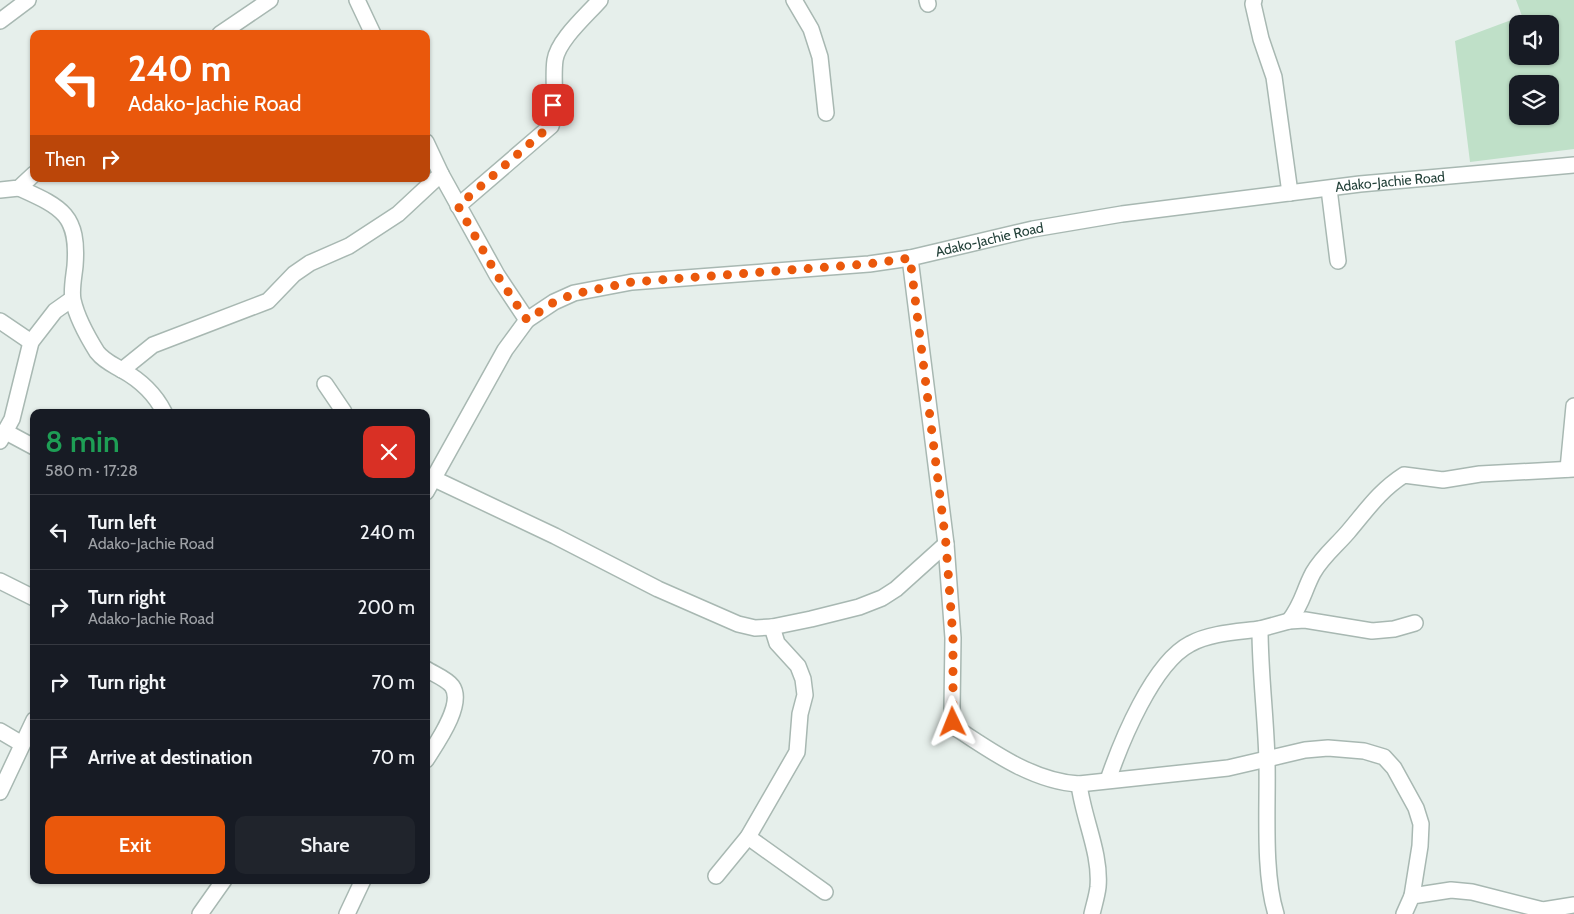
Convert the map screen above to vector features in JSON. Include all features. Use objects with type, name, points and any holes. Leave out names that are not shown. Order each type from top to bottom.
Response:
[{"type":"street","points":[[0,21],[28,0]]},
{"type":"street","points":[[226,30],[270,0]]},
{"type":"street","points":[[357,0],[371,30]]},
{"type":"street","points":[[458,206],[550,126],[554,116],[555,58],[562,44],[600,0]]},
{"type":"street","points":[[794,0],[811,29],[820,57],[826,113]]},
{"type":"street","points":[[1254,0],[1253,4],[1261,39],[1274,77],[1290,193]]},
{"type":"street","points":[[430,151],[458,206],[497,275],[527,320]]},
{"type":"street","name":"Adako-Jachie Road","points":[[430,480],[504,350],[527,320],[554,302],[574,294],[632,282],[859,265],[910,258],[982,239],[1122,214],[1360,184],[1574,165]]},
{"type":"street","points":[[122,370],[154,345],[268,301],[294,274],[310,263],[349,246],[398,214],[441,174]]},
{"type":"street","points":[[19,188],[30,178]]},
{"type":"street","points":[[0,190],[19,188],[61,209],[71,224],[76,261],[72,298],[81,322],[99,354],[108,363],[144,385],[158,400],[162,409]]},
{"type":"street","points":[[1329,189],[1338,261]]},
{"type":"street","points":[[910,258],[946,544],[953,638],[953,722],[959,730],[990,749],[1049,780],[1079,784],[1228,768],[1304,750],[1328,748],[1364,751],[1384,758],[1394,768],[1407,790],[1421,824],[1412,896],[1404,914]]},
{"type":"street","points":[[30,446],[3,436],[12,419],[31,342],[55,311],[72,298]]},
{"type":"street","points":[[0,322],[31,342]]},
{"type":"street","points":[[325,384],[342,409]]},
{"type":"street","points":[[1289,621],[1300,606],[1312,574],[1325,554],[1347,532],[1375,497],[1404,475],[1443,480],[1480,474],[1571,469],[1574,406]]},
{"type":"street","points":[[430,482],[555,536],[658,589],[738,624],[756,628],[772,627],[859,607],[882,598],[896,589],[946,544]]},
{"type":"street","points":[[0,581],[30,596]]},
{"type":"street","points":[[1108,780],[1132,719],[1163,671],[1183,648],[1200,640],[1260,629],[1289,621],[1306,620],[1372,631],[1394,629],[1415,623]]},
{"type":"street","points":[[716,876],[748,837],[797,752],[800,714],[805,695],[803,679],[798,666],[777,643],[772,627]]},
{"type":"street","points":[[1260,629],[1267,758],[1268,862],[1272,899],[1276,914]]},
{"type":"street","points":[[430,672],[452,686],[456,699],[452,714],[430,753]]},
{"type":"street","points":[[0,792],[30,728]]},
{"type":"street","points":[[0,731],[22,744]]},
{"type":"street","points":[[1079,784],[1081,802],[1097,863],[1098,887],[1092,914]]},
{"type":"street","points":[[748,837],[825,892]]},
{"type":"street","points":[[200,914],[221,884]]},
{"type":"street","points":[[347,914],[361,884]]},
{"type":"street","points":[[1412,896],[1451,890],[1472,892],[1543,910],[1574,905]]},
{"type":"green space","points":[[1516,0],[1574,0],[1574,149],[1470,162],[1455,41],[1509,21],[1509,65],[1559,65],[1559,15],[1522,15]]},
{"type":"route","points":[[553,105],[554,116],[550,126],[458,206],[497,275],[527,320],[554,302],[574,294],[632,282],[868,264],[910,258],[946,544],[953,638],[953,722]]}]
